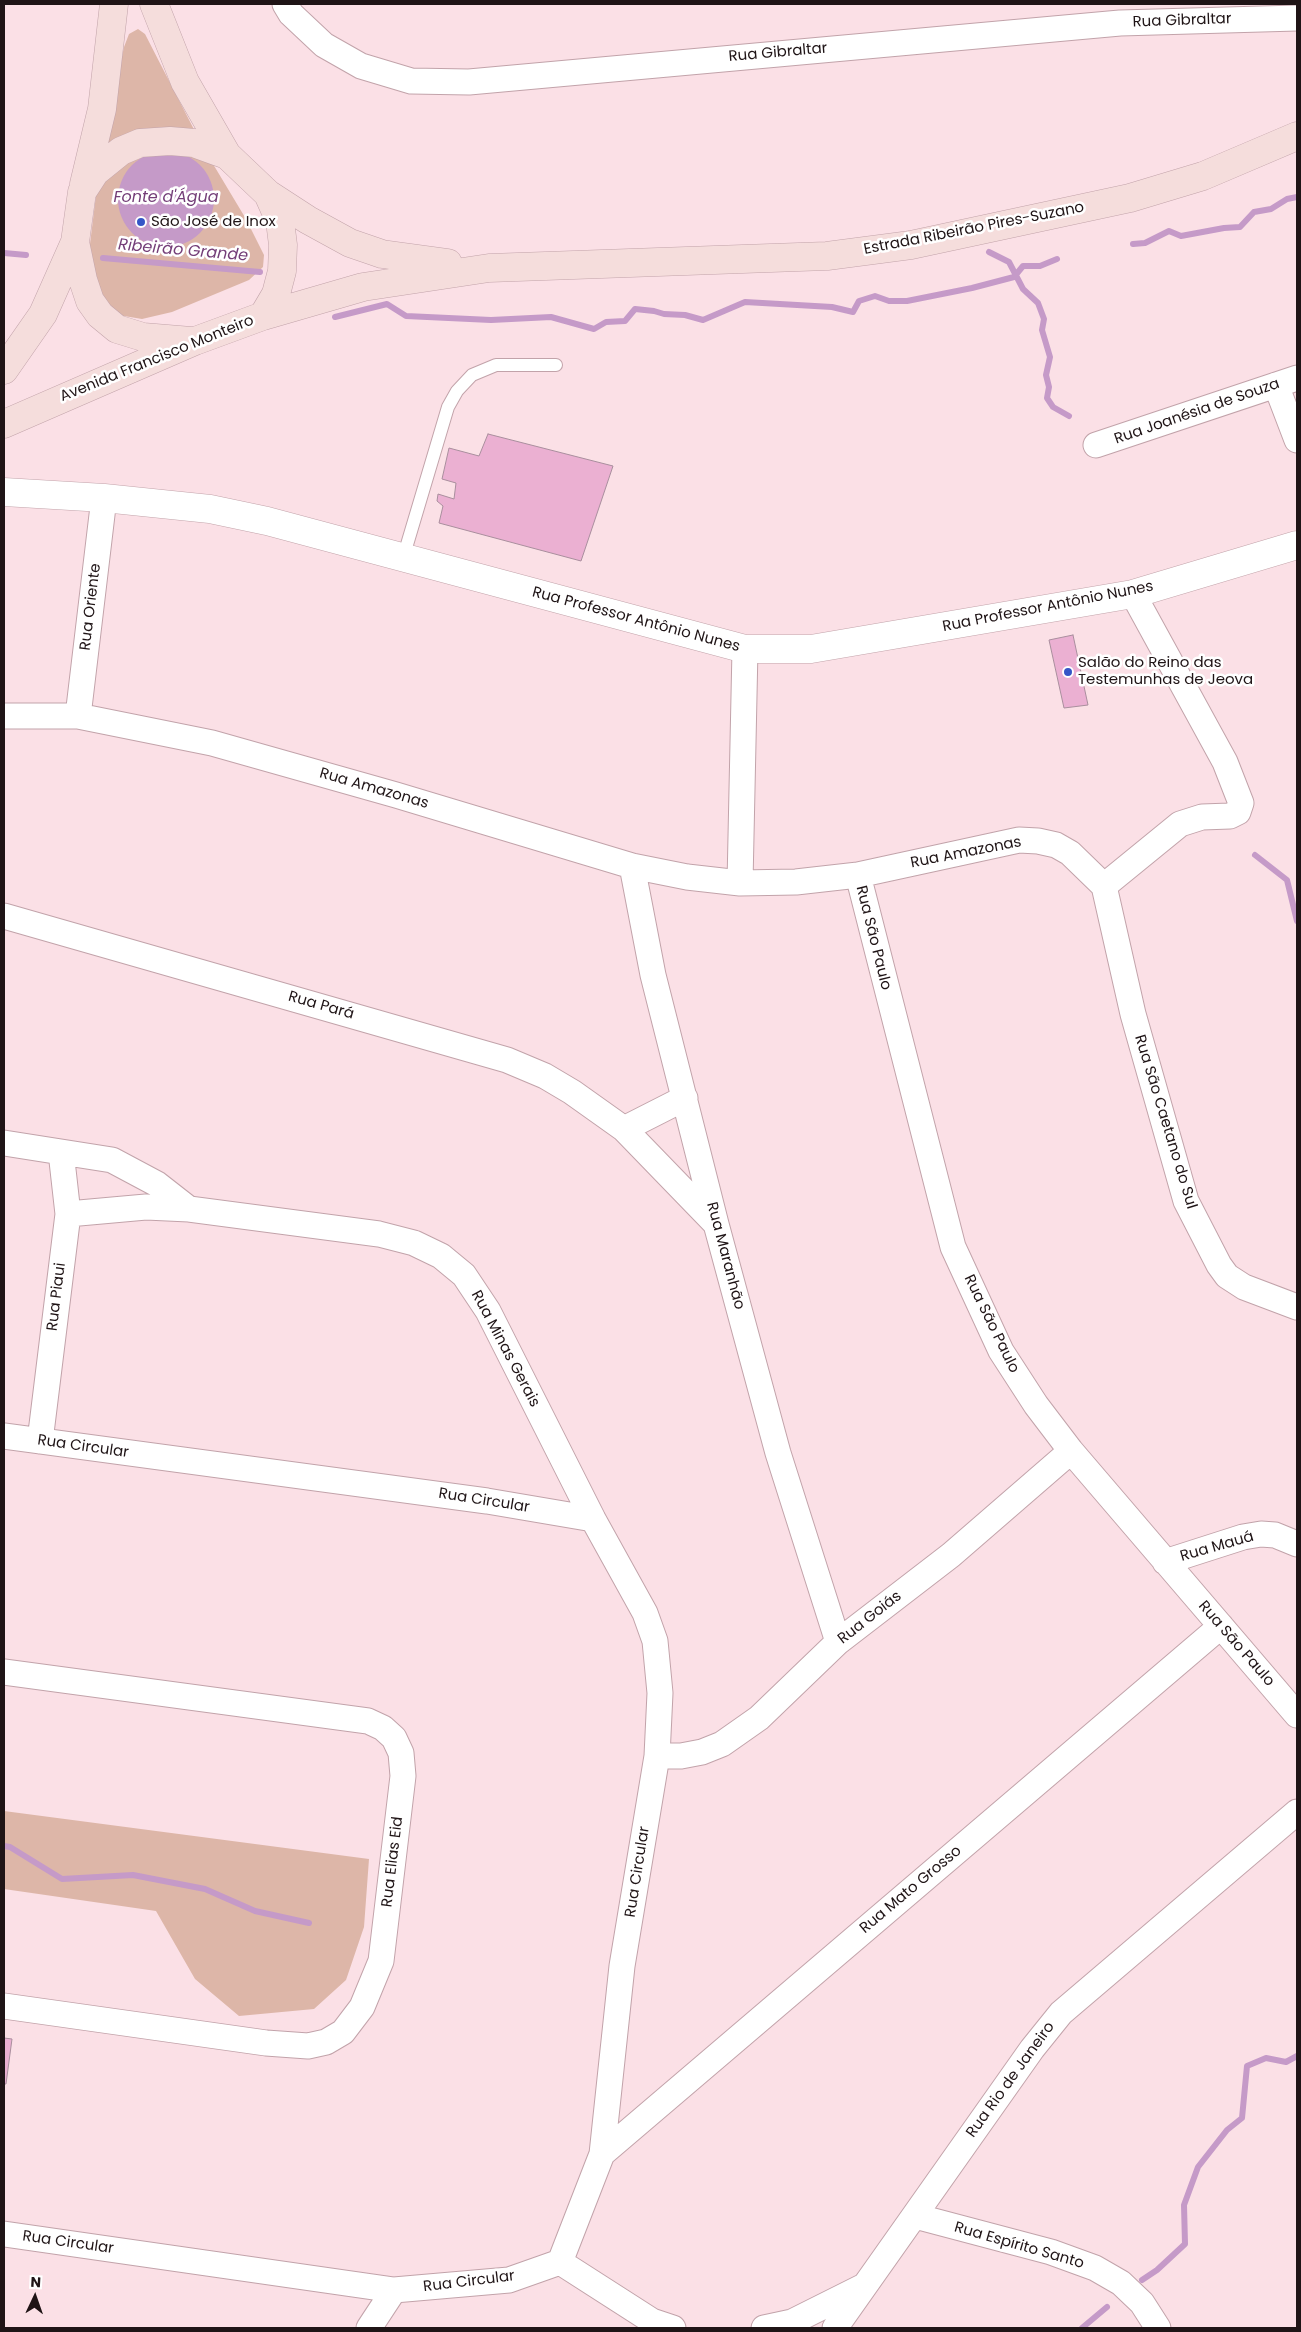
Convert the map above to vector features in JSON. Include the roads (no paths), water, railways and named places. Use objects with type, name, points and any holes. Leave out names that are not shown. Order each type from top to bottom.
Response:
[{"type":"main road","points":[[4,370],[16,356],[43,314],[75,242],[82,192],[102,109],[114,4]]},
{"type":"main road","points":[[154,4],[186,82],[227,155],[268,194],[308,220],[350,243],[382,254],[489,268]]},
{"type":"main road","name":"Estrada Ribeirão Pires-Suzano","points":[[489,268],[827,256],[912,245],[1130,198],[1203,176],[1297,136]]},
{"type":"main road","points":[[82,192],[95,172],[121,151],[140,143],[170,141],[194,143],[227,155]]},
{"type":"main road","points":[[263,316],[276,294],[282,271],[283,245],[280,221],[268,194]]},
{"type":"main road","points":[[75,242],[83,280],[90,301],[100,314],[117,329],[143,337],[195,341]]},
{"type":"main road","name":"Avenida Francisco Monteiro","points":[[4,424],[195,341],[263,316],[363,287],[489,268]]},
{"type":"street","name":"Rua Gibraltar","points":[[285,4],[291,14],[324,44],[361,66],[411,81],[469,82],[1110,10],[1297,18]]},
{"type":"street","points":[[1287,382],[1297,440]]},
{"type":"street","name":"Rua Joanésia de Souza","points":[[1096,446],[1287,382]]},
{"type":"street","name":"Rua Professor Antônio Nunes","points":[[4,492],[104,498],[219,511],[267,521],[745,649],[811,649],[1133,594],[1297,545]]},
{"type":"street","name":"Rua Oriente","points":[[78,716],[104,498]]},
{"type":"street","points":[[1104,886],[1180,824],[1202,817],[1230,816],[1240,808],[1240,798],[1225,762],[1133,594]]},
{"type":"street","points":[[740,883],[745,649]]},
{"type":"street","name":"Rua Amazonas","points":[[4,716],[78,716],[212,743],[396,795],[632,866],[687,877],[740,883],[796,882],[858,875],[1019,840],[1038,841],[1056,845],[1070,853],[1104,886]]},
{"type":"street","name":"Rua Maranhão","points":[[632,866],[653,975],[716,1224],[778,1453],[838,1642]]},
{"type":"street","name":"Rua São Paulo","points":[[858,875],[953,1247],[1001,1351],[1032,1398],[1071,1451],[1122,1508],[1165,1562],[1297,1715]]},
{"type":"street","name":"Rua São Caetano do Sul","points":[[1104,886],[1132,1014],[1186,1201],[1218,1265],[1227,1276],[1244,1287],[1297,1307]]},
{"type":"street","name":"Rua Pará","points":[[4,916],[507,1060],[545,1076],[572,1092],[624,1129],[716,1224]]},
{"type":"street","points":[[624,1129],[685,1098]]},
{"type":"street","points":[[4,1142],[112,1160],[157,1184],[189,1209]]},
{"type":"street","name":"Rua Piaui","points":[[40,1441],[68,1214],[61,1152]]},
{"type":"street","name":"Rua Minas Gerais","points":[[68,1214],[146,1208],[189,1209],[378,1234],[414,1243],[441,1256],[464,1275],[488,1311],[593,1519]]},
{"type":"street","name":"Rua Circular","points":[[4,1436],[487,1500],[593,1519],[645,1613],[655,1641],[660,1693],[657,1756],[622,1966],[602,2154],[560,2262],[509,2280],[394,2290],[4,2234]]},
{"type":"street","name":"Rua Goiás","points":[[657,1756],[688,1755],[702,1752],[722,1744],[759,1718],[838,1642],[950,1555],[1071,1451]]},
{"type":"street","name":"Rua Mauá","points":[[1165,1562],[1243,1537],[1261,1534],[1275,1535],[1297,1544]]},
{"type":"street","name":"Rua Mato Grosso","points":[[602,2154],[1220,1626]]},
{"type":"street","name":"Rua Elias Eid","points":[[4,1672],[368,1721],[383,1728],[394,1738],[401,1753],[403,1776],[381,1961],[362,2007],[343,2032],[326,2042],[308,2046],[266,2043],[4,2006]]},
{"type":"street","name":"Rua Rio de Janeiro","points":[[835,2328],[1032,2049],[1061,2013],[1297,1812]]},
{"type":"street","name":"Rua Espírito Santo","points":[[915,2216],[1052,2252],[1095,2268],[1121,2283],[1142,2303],[1158,2328]]},
{"type":"street","points":[[560,2262],[652,2321],[673,2328]]},
{"type":"street","points":[[764,2328],[792,2322],[863,2286]]},
{"type":"street","points":[[369,2328],[394,2290]]},
{"type":"lane","points":[[403,558],[448,407],[457,391],[472,375],[496,365],[556,365]]},
{"type":"water","name":"Fonte d'Água","points":[[166,151],[184,155],[200,165],[210,181],[214,199],[210,217],[200,233],[184,243],[166,247],[148,243],[132,233],[122,217],[118,199],[122,181],[132,165],[148,155]]},
{"type":"waterway","points":[[1133,244],[1145,243],[1169,231],[1181,236],[1240,227],[1254,212],[1271,209],[1287,199],[1297,197]]},
{"type":"waterway","points":[[989,252],[1009,262],[1023,289],[1038,303],[1044,319],[1042,330],[1050,357],[1046,375],[1049,387],[1047,398],[1053,407],[1069,416]]},
{"type":"waterway","points":[[4,253],[26,255]]},
{"type":"waterway","name":"Ribeirão Grande","points":[[103,258],[260,272]]},
{"type":"waterway","points":[[335,317],[387,304],[406,316],[491,320],[551,317],[594,329],[606,322],[625,321],[635,309],[664,314],[685,315],[703,320],[745,302],[832,307],[853,312],[859,301],[875,296],[889,301],[907,301],[972,288],[1014,277],[1023,266],[1040,266],[1057,259]]},
{"type":"waterway","points":[[1255,855],[1287,880],[1297,921]]},
{"type":"waterway","points":[[4,1846],[10,1847],[62,1879],[133,1875],[205,1889],[255,1911],[309,1923]]},
{"type":"waterway","points":[[1142,2280],[1157,2270],[1185,2244],[1184,2205],[1198,2167],[1227,2130],[1242,2118],[1247,2066],[1266,2058],[1286,2062],[1297,2056]]},
{"type":"waterway","points":[[1082,2328],[1107,2307]]},
{"type":"place","name":"São José de Inox","points":[[141,222]]},
{"type":"place","name":"Salão do Reino das Testemunhas de Jeova","points":[[1068,672]]}]
